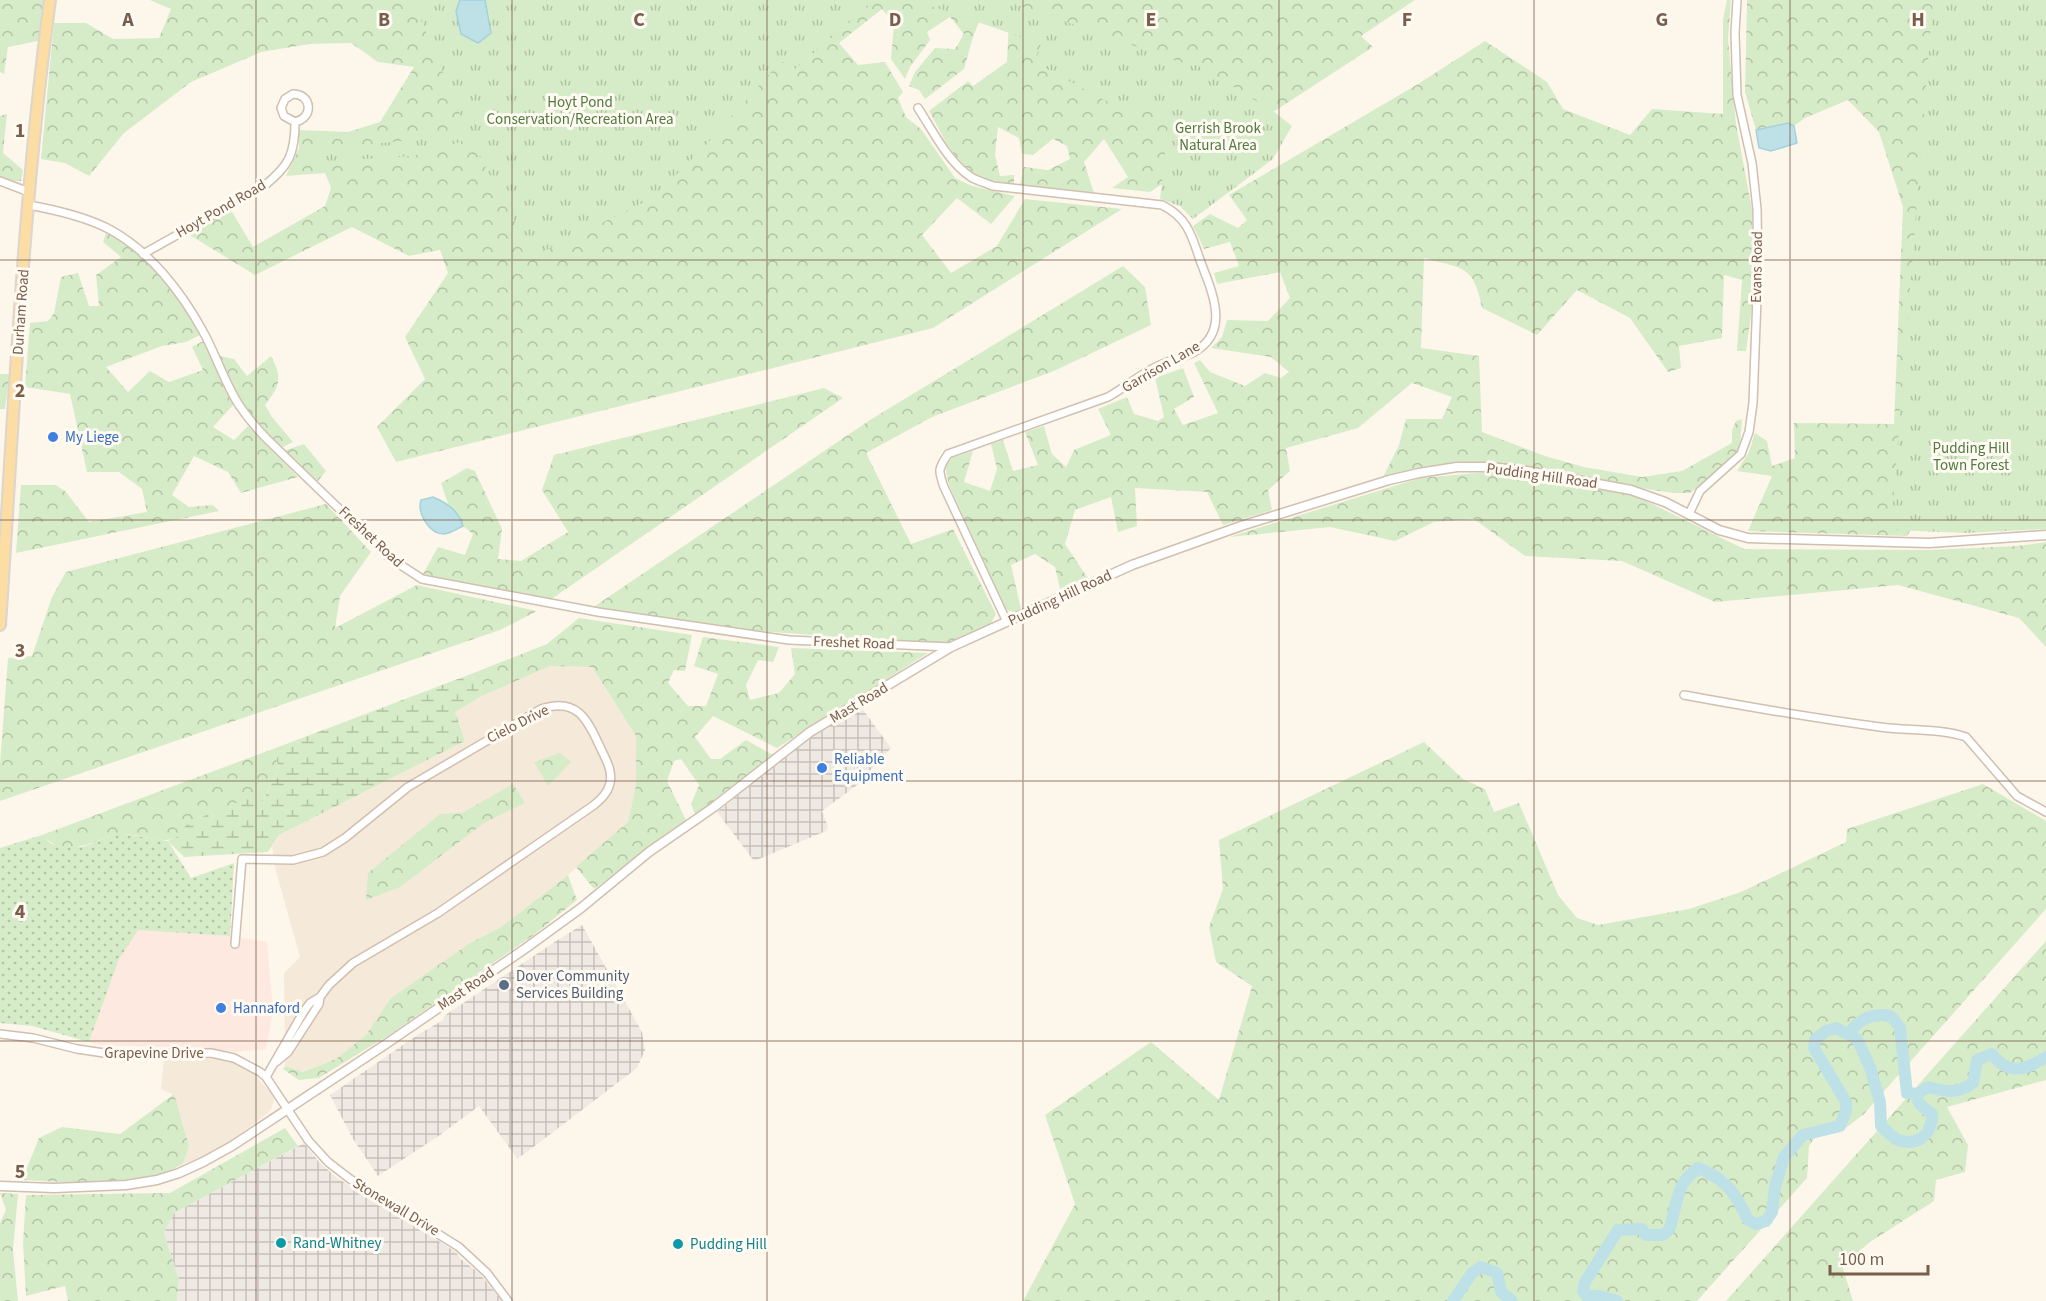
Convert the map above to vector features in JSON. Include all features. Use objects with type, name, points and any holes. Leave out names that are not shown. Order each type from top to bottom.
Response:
[{"type":"main road","name":"Durham Road","points":[[0,625],[30,192],[42,57],[50,0]]},
{"type":"street","name":"Evans Road","points":[[1689,514],[1700,491],[1742,454],[1749,432],[1753,400],[1758,220],[1752,163],[1737,95],[1735,43],[1737,0]]},
{"type":"street","name":"Hoyt Pond Road","points":[[293,94],[302,96],[309,108],[303,119],[295,122],[287,119],[281,108],[285,99],[293,94]]},
{"type":"street","name":"Garrison Lane","points":[[918,108],[959,167],[972,177],[993,186],[1162,206],[1176,212],[1189,231],[1215,304],[1216,319],[1213,334],[1197,350],[1154,368],[1108,397],[948,454],[939,467],[944,487],[1007,622]]},
{"type":"street","name":"Hoyt Pond Road","points":[[143,254],[264,186],[280,173],[290,158],[294,146],[295,122]]},
{"type":"street","points":[[0,182],[30,192]]},
{"type":"street","name":"Freshet Road","points":[[29,205],[85,219],[120,236],[143,254],[171,283],[189,308],[205,334],[238,404],[252,423],[390,558],[415,576],[437,583],[552,604],[743,634],[805,641],[951,647]]},
{"type":"street","name":"Pudding Hill Road","points":[[951,647],[1153,556],[1389,480],[1457,467],[1527,471],[1631,490],[1665,502],[1734,535],[1763,540],[1941,542],[2046,535]]},
{"type":"street","name":"Mast Road","points":[[0,1186],[92,1187],[157,1180],[179,1173],[219,1153],[386,1044],[526,948],[649,852],[714,807],[810,732],[951,647]]},
{"type":"street","points":[[1684,695],[1813,718],[1966,737],[2017,796],[2046,812]]},
{"type":"street","name":"Cielo Drive","points":[[235,944],[242,859],[293,860],[323,852],[345,838],[408,787],[534,712],[557,705],[570,707],[582,714],[592,729],[610,770],[610,783],[605,795],[594,805],[452,903],[353,963],[337,976],[320,997],[319,1004],[288,1052],[276,1062],[266,1077]]},
{"type":"street","name":"Grapevine Drive","points":[[0,1034],[33,1038],[98,1052],[225,1055],[241,1060],[266,1077],[287,1109]]},
{"type":"street","name":"Stonewall Drive","points":[[287,1109],[308,1140],[328,1162],[350,1179],[459,1247],[487,1273],[508,1301]]},
{"type":"shaded area","points":[[550,666],[592,667],[636,736],[636,785],[628,822],[568,875],[501,927],[470,943],[392,998],[366,1035],[336,1059],[301,1072],[285,1066],[284,973],[300,957],[276,871],[272,847],[279,835],[465,741],[455,712],[482,696]]},
{"type":"shaded area","name":"Reliable Equipment","points":[[861,707],[891,748],[856,786],[822,811],[828,827],[826,831],[754,861],[717,812],[815,734]]},
{"type":"shaded area","points":[[582,925],[642,1032],[645,1050],[637,1068],[517,1158],[479,1106],[378,1176],[353,1139],[330,1095]]},
{"type":"shaded area","points":[[138,929],[230,936],[267,942],[273,1011],[266,1049],[236,1052],[195,1048],[102,1045],[89,1042],[119,959]]},
{"type":"shaded area","points":[[164,1059],[221,1059],[242,1065],[253,1073],[274,1099],[271,1110],[227,1143],[202,1157],[183,1164],[189,1146],[174,1095],[161,1089]]},
{"type":"shaded area","points":[[304,1143],[319,1162],[337,1178],[456,1252],[479,1273],[502,1301],[177,1301],[179,1280],[164,1233],[174,1213]]},
{"type":"green space","points":[[0,0],[44,0],[38,41],[8,47],[4,74],[0,72]]},
{"type":"green space","points":[[150,0],[1415,0],[1361,36],[1373,47],[1150,192],[1112,188],[1128,177],[1104,139],[1084,162],[1094,193],[1020,185],[1024,167],[1048,170],[1070,159],[1067,146],[1053,139],[1033,155],[1022,154],[1019,138],[998,127],[995,155],[1000,176],[1014,175],[1014,184],[977,176],[953,153],[929,111],[968,81],[973,86],[1007,62],[1009,17],[984,9],[964,69],[925,99],[919,90],[909,86],[915,72],[935,48],[955,49],[964,34],[950,17],[927,32],[930,40],[910,67],[905,79],[891,59],[894,24],[882,9],[839,43],[858,65],[885,62],[903,92],[898,98],[906,117],[921,129],[955,178],[972,186],[1015,196],[991,224],[957,198],[922,235],[951,273],[997,246],[1025,199],[1122,209],[933,328],[396,462],[377,427],[425,379],[405,337],[448,273],[440,250],[409,256],[352,227],[255,275],[188,234],[231,210],[253,247],[325,206],[331,188],[325,173],[286,176],[299,148],[299,130],[348,132],[380,122],[414,67],[378,62],[351,43],[310,44],[261,52],[191,82],[124,133],[89,176],[65,163],[41,159],[54,23],[86,23],[113,39],[159,38],[171,9]]},
{"type":"green space","name":"Hoyt Pond Conservation/Recreation Area","points":[[413,0],[876,0],[795,69],[781,61],[705,146],[666,185],[667,191],[534,256],[470,139],[413,156],[299,163],[305,150],[403,141],[467,131]]},
{"type":"green space","name":"Gerrish Brook Natural Area","points":[[914,0],[1004,0],[1180,62],[1199,66],[1273,111],[1292,126],[1273,159],[1193,219],[1180,206],[1160,199],[1170,110],[1106,101],[1034,62],[1041,44]]},
{"type":"green space","points":[[1727,0],[1731,0],[1728,39],[1736,124],[1752,210],[1752,308],[1746,351],[1737,351],[1742,280],[1724,275],[1722,338],[1679,346],[1681,368],[1668,372],[1630,318],[1577,290],[1537,335],[1482,308],[1475,283],[1464,271],[1424,258],[1421,348],[1479,356],[1482,432],[1545,456],[1584,467],[1642,477],[1682,471],[1732,443],[1732,430],[1736,421],[1742,419],[1740,446],[1733,459],[1690,493],[1673,493],[1488,464],[1383,477],[1399,445],[1406,419],[1442,419],[1452,397],[1412,383],[1358,428],[1286,448],[1290,471],[1268,490],[1272,510],[1223,525],[1207,492],[1135,488],[1137,526],[1118,532],[1111,497],[1075,510],[1065,544],[1089,580],[1061,593],[1055,567],[1035,554],[1011,565],[1022,614],[1006,610],[949,485],[945,467],[952,458],[973,451],[964,482],[990,491],[997,469],[991,444],[1003,440],[1013,471],[1038,465],[1025,432],[1044,426],[1052,454],[1066,467],[1074,450],[1111,435],[1098,409],[1127,397],[1134,414],[1158,421],[1164,417],[1155,378],[1183,368],[1194,397],[1174,409],[1183,425],[1218,413],[1194,363],[1200,360],[1210,372],[1245,386],[1265,373],[1281,378],[1289,372],[1271,357],[1211,348],[1222,337],[1227,320],[1268,321],[1290,298],[1280,272],[1217,284],[1214,273],[1239,266],[1230,242],[1204,249],[1193,226],[1210,214],[1238,228],[1247,220],[1229,195],[1418,84],[1485,41],[1547,82],[1563,109],[1630,135],[1652,109],[1723,114],[1723,19]]},
{"type":"green space","points":[[1747,0],[2046,0],[1926,505],[1907,536],[1748,531],[1772,476],[1737,471],[1749,452],[1755,433],[1767,441],[1772,466],[1795,458],[1794,423],[1894,424],[1903,207],[1879,132],[1848,100],[1805,118],[1794,126],[1787,123],[1756,130],[1745,92]]},
{"type":"green space","name":"Pudding Hill Town Forest","points":[[1933,0],[2046,0],[2046,529],[1967,533],[1891,530]]},
{"type":"green space","points":[[7,114],[3,153],[23,170],[21,181],[13,181],[0,176],[0,116]]},
{"type":"green space","points":[[106,233],[134,251],[147,263],[183,306],[202,334],[186,342],[162,346],[106,367],[128,392],[150,371],[169,382],[203,370],[192,347],[205,340],[234,404],[213,427],[234,440],[248,426],[298,477],[241,493],[228,472],[194,456],[172,495],[189,507],[213,505],[219,511],[16,553],[21,485],[56,485],[66,492],[89,522],[147,512],[142,489],[119,472],[87,472],[70,394],[25,387],[30,323],[48,321],[54,313],[61,277],[78,273],[89,306],[99,306],[96,275],[121,257],[103,242]]},
{"type":"green space","points":[[1123,266],[1145,287],[1151,325],[1056,370],[932,417],[866,453],[911,544],[953,529],[996,614],[990,625],[946,645],[744,630],[592,608],[870,420]]},
{"type":"green space","points":[[220,356],[234,359],[247,376],[271,356],[277,371],[278,382],[265,405],[293,442],[281,448],[255,420],[241,402]]},
{"type":"green space","points":[[0,374],[10,374],[5,409],[0,409]]},
{"type":"green space","points":[[824,388],[843,398],[550,600],[423,574],[438,547],[465,555],[473,534],[463,526],[460,518],[448,504],[441,483],[467,468],[475,471],[502,529],[498,559],[521,561],[568,532],[542,490],[554,455]]},
{"type":"green space","points":[[304,444],[326,471],[318,481],[283,451]]},
{"type":"green space","points":[[1488,472],[1630,493],[1744,549],[1929,550],[2017,546],[2046,542],[2046,647],[2019,618],[1898,585],[1715,602],[1622,561],[1525,556],[1474,519],[1434,522],[1395,541],[1330,527],[1229,537],[1420,478]]},
{"type":"green space","points":[[326,504],[371,552],[340,596],[335,628],[417,585],[537,611],[500,630],[0,801],[0,764],[8,658],[32,656],[52,597],[66,572]]},
{"type":"green space","points":[[579,618],[692,635],[685,671],[674,670],[668,683],[688,706],[706,706],[718,674],[694,666],[703,637],[779,647],[773,662],[758,660],[746,685],[750,700],[779,693],[795,674],[791,648],[928,653],[777,748],[713,716],[695,737],[711,759],[720,759],[746,740],[773,755],[695,814],[691,804],[699,785],[681,759],[674,761],[667,781],[686,820],[594,889],[576,867],[628,822],[636,785],[636,736],[592,667],[550,666],[482,696],[471,674],[547,644]]},
{"type":"green space","points":[[471,674],[482,696],[455,712],[465,741],[279,835],[268,852],[184,857],[168,841],[182,835],[185,826],[208,814],[253,796],[263,801],[279,768],[273,749]]},
{"type":"green space","points":[[1424,742],[1463,779],[1485,789],[1494,812],[1519,803],[1558,895],[1577,918],[1598,925],[1689,909],[1741,892],[1846,842],[1847,829],[1983,784],[2046,821],[2046,909],[1863,1115],[1840,1132],[1815,1137],[1809,1146],[1807,1178],[1697,1301],[1023,1301],[1075,1204],[1045,1115],[1151,1042],[1219,1100],[1252,986],[1216,962],[1209,927],[1223,889],[1219,840]]},
{"type":"green space","points":[[273,749],[279,768],[263,801],[178,838],[164,840],[120,834],[71,848],[56,845],[42,835]]},
{"type":"green space","points":[[560,753],[571,762],[548,786],[534,762]]},
{"type":"green space","points":[[513,784],[525,803],[484,823],[400,887],[366,900],[368,873],[440,814],[462,813]]},
{"type":"green space","points":[[119,833],[168,841],[191,878],[234,863],[230,936],[138,930],[119,959],[89,1042],[32,1026],[0,1023],[0,848],[42,835],[51,844],[82,847]]},
{"type":"green space","points":[[568,875],[577,900],[535,934],[389,1035],[319,1078],[299,1080],[283,1069],[285,1066],[302,1072],[336,1059],[366,1035],[391,998],[470,943],[501,927]]},
{"type":"green space","points":[[2046,941],[2046,1080],[1947,1107],[1968,1145],[1965,1172],[1936,1180],[1934,1201],[1870,1242],[1842,1265],[1853,1301],[1726,1301]]},
{"type":"green space","points":[[174,1094],[189,1146],[183,1164],[157,1175],[124,1181],[90,1183],[22,1180],[39,1138],[62,1127],[120,1134]]},
{"type":"green space","points":[[285,1128],[298,1146],[174,1213],[164,1233],[179,1280],[177,1301],[68,1301],[65,1286],[26,1296],[23,1243],[26,1195],[170,1193]]},
{"type":"green space","points":[[0,1193],[18,1194],[13,1250],[18,1301],[0,1301],[0,1223],[6,1210]]},
{"type":"water","points":[[460,0],[485,0],[491,33],[478,43],[461,34],[456,11]]},
{"type":"water","points":[[1788,123],[1794,126],[1797,143],[1771,151],[1759,148],[1756,130]]},
{"type":"water","points":[[433,497],[451,508],[463,526],[444,534],[429,527],[425,522],[420,505],[421,500]]},
{"type":"waterway","points":[[1848,1034],[1857,1024],[1867,1018],[1878,1015],[1891,1016],[1900,1028],[1907,1093],[1917,1094],[1928,1087],[1951,1091],[1967,1087],[1973,1083],[1977,1060],[1992,1054],[2004,1066],[2018,1069],[2046,1057]]},
{"type":"waterway","points":[[1617,1301],[1599,1296],[1587,1296],[1583,1291],[1585,1282],[1618,1230],[1642,1229],[1646,1235],[1663,1235],[1669,1230],[1681,1188],[1698,1168],[1716,1177],[1729,1188],[1748,1220],[1756,1224],[1766,1221],[1772,1212],[1775,1187],[1784,1157],[1803,1135],[1840,1126],[1846,1111],[1846,1102],[1814,1048],[1815,1040],[1826,1031],[1836,1028],[1857,1039],[1870,1067],[1880,1102],[1881,1126],[1896,1139],[1917,1141],[1926,1134],[1929,1128],[1932,1114],[1920,1104],[1917,1094]]},
{"type":"waterway","points":[[1453,1301],[1472,1273],[1481,1267],[1497,1273],[1501,1292],[1512,1301]]},
{"type":"place","name":"My Liege","points":[[53,437]]},
{"type":"place","name":"Reliable Equipment","points":[[822,768]]},
{"type":"place","name":"Dover Community Services Building","points":[[504,985]]},
{"type":"place","name":"Hannaford","points":[[221,1008]]},
{"type":"place","name":"Rand-Whitney","points":[[281,1243]]},
{"type":"place","name":"Pudding Hill","points":[[678,1244]]}]
